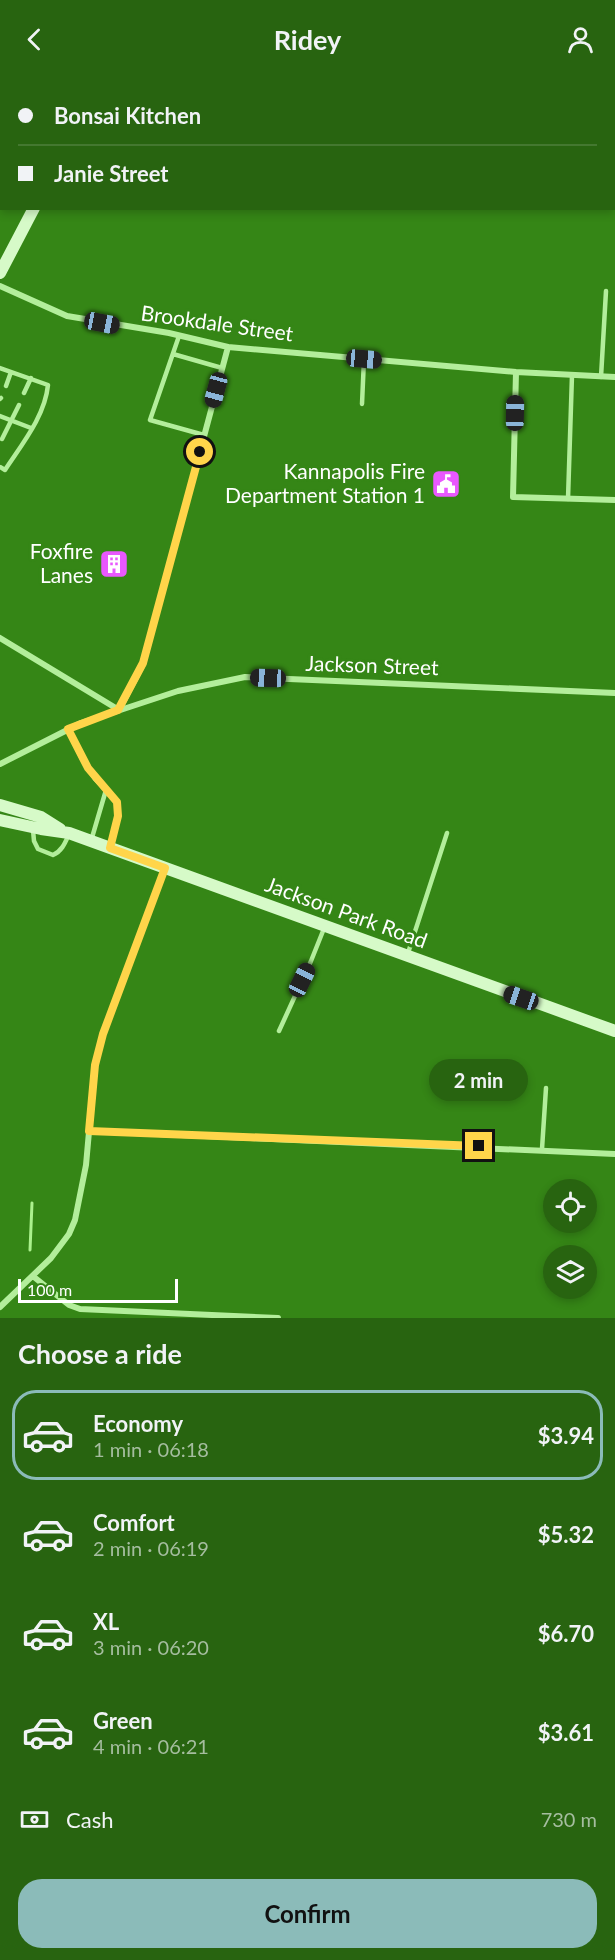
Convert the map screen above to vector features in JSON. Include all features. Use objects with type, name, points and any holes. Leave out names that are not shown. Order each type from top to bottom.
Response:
[{"type":"main road","points":[[0,273],[33,210]]},
{"type":"main road","name":"Jackson Park Road","points":[[3,805],[41,817],[66,832]]},
{"type":"main road","name":"Jackson Park Road","points":[[0,820],[66,832],[615,1031]]},
{"type":"street","name":"Brookdale Street","points":[[0,286],[67,316],[228,347],[516,372],[615,377]]},
{"type":"street","points":[[0,638],[118,710],[143,663],[228,347]]},
{"type":"street","points":[[516,372],[513,497],[615,500]]},
{"type":"street","name":"Jackson Street","points":[[0,764],[68,729],[118,710],[178,691],[245,677],[615,693]]},
{"type":"street","points":[[0,1307],[34,1277],[51,1258],[69,1234],[75,1220],[86,1165],[95,1065],[103,1034],[165,868]]},
{"type":"street","points":[[89,1131],[543,1149],[615,1154]]},
{"type":"street","points":[[34,1277],[69,1305],[80,1309],[278,1318]]},
{"type":"lane","points":[[601,377],[606,291]]},
{"type":"lane","points":[[179,336],[150,420],[204,435]]},
{"type":"lane","points":[[173,354],[222,368]]},
{"type":"lane","points":[[362,404],[364,359]]},
{"type":"lane","points":[[0,368],[48,384],[41,410],[31,428],[5,470],[0,467]]},
{"type":"lane","points":[[6,386],[12,372]]},
{"type":"lane","points":[[568,499],[572,375]]},
{"type":"lane","points":[[24,393],[31,378]]},
{"type":"lane","points":[[2,439],[19,405]]},
{"type":"lane","points":[[0,416],[31,428]]},
{"type":"lane","points":[[68,729],[81,757],[95,779],[117,802],[118,816],[110,848]]},
{"type":"lane","points":[[91,841],[106,790]]},
{"type":"lane","points":[[34,827],[34,841],[38,849],[53,855],[63,846],[66,832]]},
{"type":"lane","points":[[407,956],[447,833]]},
{"type":"lane","points":[[279,1031],[325,926]]},
{"type":"lane","points":[[543,1149],[546,1088]]},
{"type":"waterway","points":[[30,1250],[32,1203]]},
{"type":"place","name":"Kannapolis Fire Department Station 1","points":[[446,484]]},
{"type":"place","name":"Foxfire Lanes","points":[[114,564]]},
{"type":"route","points":[[200,452],[143,663],[118,710],[68,729],[81,757],[95,779],[117,802],[117,825],[110,848],[165,868],[103,1034],[95,1065],[89,1131],[479,1146]]}]
